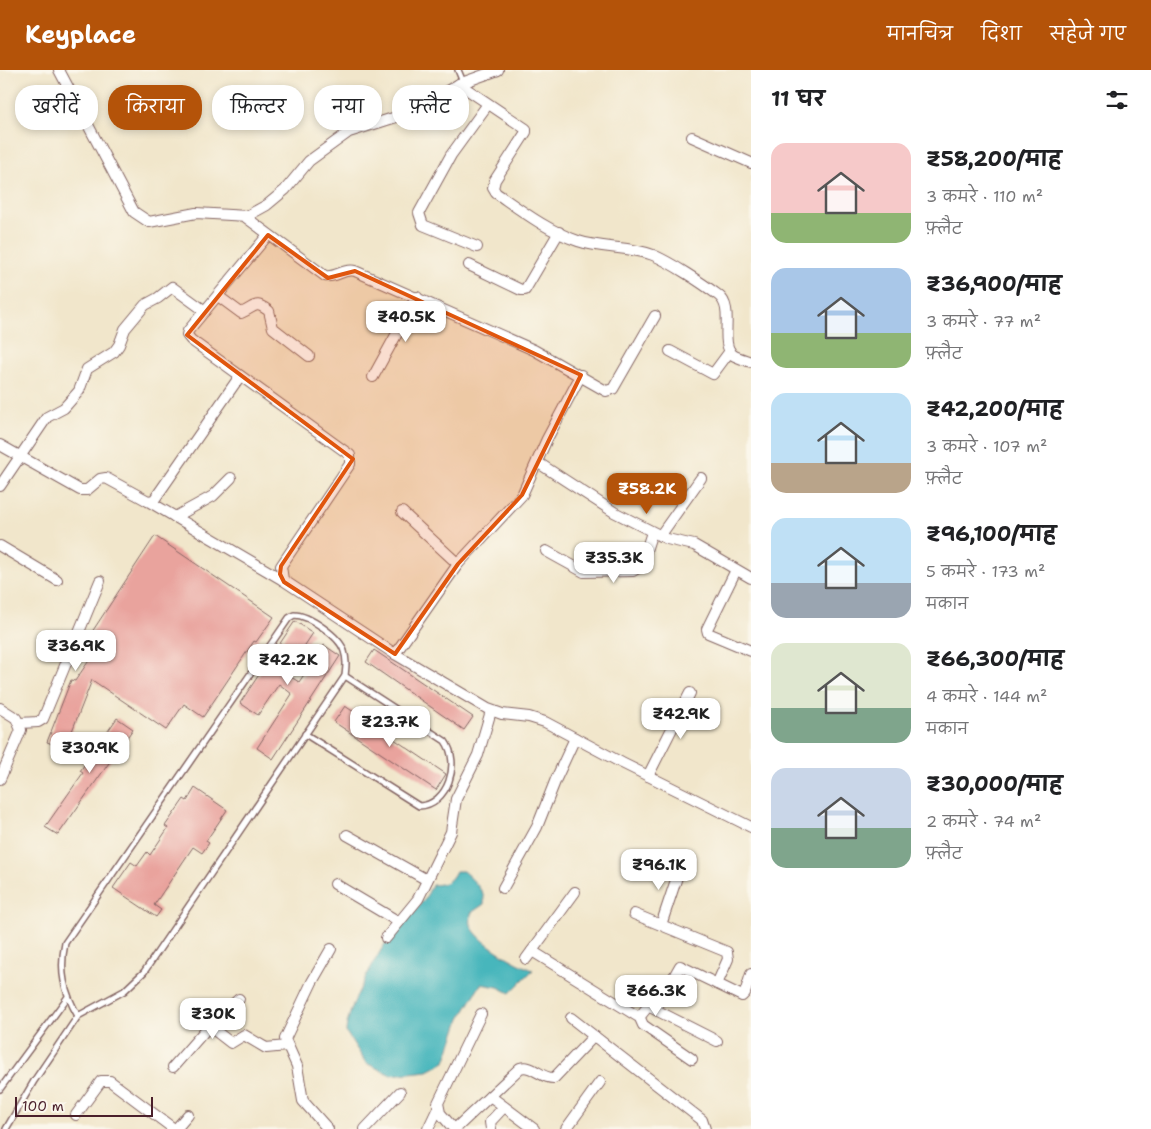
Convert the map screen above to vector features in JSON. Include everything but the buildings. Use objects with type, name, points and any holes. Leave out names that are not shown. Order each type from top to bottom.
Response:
[{"type":"street","points":[[59,70],[134,212],[149,222],[196,213],[244,216],[267,205],[284,190],[309,161],[349,132],[412,112],[461,83],[498,70]]},
{"type":"street","points":[[461,83],[488,104],[524,126],[526,132],[508,157],[495,180],[493,188],[537,221],[559,232],[594,246],[652,255],[720,296],[726,308],[726,333],[730,351],[734,356],[751,362]]},
{"type":"street","points":[[477,247],[423,224],[419,213],[451,155],[488,104]]},
{"type":"street","points":[[692,136],[751,163]]},
{"type":"street","points":[[244,216],[325,276],[331,277],[352,270],[534,350],[606,390],[613,389],[655,316]]},
{"type":"street","points":[[469,265],[521,290],[525,290],[559,232]]},
{"type":"street","points":[[268,235],[188,331],[188,338],[347,452],[351,458],[350,464],[281,566],[282,580]]},
{"type":"street","points":[[0,486],[21,458],[47,417],[62,410],[79,391],[87,369],[117,349],[125,329],[145,305],[172,287],[205,311]]},
{"type":"street","points":[[218,296],[241,313],[256,304],[261,305],[269,311],[273,328],[309,356]]},
{"type":"street","points":[[373,377],[417,297]]},
{"type":"street","points":[[670,351],[713,374],[730,351]]},
{"type":"street","points":[[395,654],[458,564],[522,495],[581,375]]},
{"type":"street","points":[[148,500],[155,499],[240,376]]},
{"type":"street","points":[[0,445],[80,490],[87,490],[100,479],[106,478],[148,500],[282,580],[395,654],[491,710],[502,714],[537,719],[751,827]]},
{"type":"street","points":[[538,462],[614,512],[656,534],[694,545],[751,578]]},
{"type":"street","points":[[175,516],[213,496],[231,478]]},
{"type":"street","points":[[546,551],[579,570],[588,573],[633,571],[641,566],[656,534],[700,478]]},
{"type":"street","points":[[402,512],[458,564]]},
{"type":"street","points":[[0,546],[57,580]]},
{"type":"street","points":[[736,570],[708,629],[708,633],[751,651]]},
{"type":"street","points":[[0,708],[20,724],[38,722],[43,719],[100,581]]},
{"type":"street","points":[[648,776],[690,693]]},
{"type":"street","points":[[386,938],[418,899],[451,832],[456,799],[478,755],[491,710]]},
{"type":"street","points":[[0,779],[20,735],[20,724]]},
{"type":"street","points":[[503,888],[533,836],[575,738]]},
{"type":"street","points":[[347,835],[427,880]]},
{"type":"street","points":[[661,925],[681,865]]},
{"type":"street","points":[[335,884],[399,922]]},
{"type":"street","points":[[575,892],[529,955],[639,1016],[643,1025],[692,1059]]},
{"type":"street","points":[[634,914],[727,952],[728,960],[717,984]]},
{"type":"street","points":[[328,1129],[303,1101],[297,1066],[284,1039],[312,982],[331,949]]},
{"type":"street","points":[[639,1016],[651,1003],[659,1003],[677,968],[681,965],[739,995],[744,995],[751,974]]},
{"type":"street","points":[[173,1067],[209,1026],[239,999]]},
{"type":"street","points":[[648,1006],[717,1041]]},
{"type":"street","points":[[428,1129],[438,1108],[440,1094],[460,1061],[481,1014]]},
{"type":"street","points":[[571,1018],[702,1120],[704,1129]]},
{"type":"street","points":[[209,1026],[227,1042],[233,1043],[244,1035],[266,1048],[287,1046]]},
{"type":"street","points":[[438,1108],[454,1129],[522,1067],[529,1067],[548,1078],[554,1078],[594,1036]]},
{"type":"street","points":[[76,1114],[101,1081],[110,1081],[175,1129],[188,1115]]},
{"type":"street","points":[[566,1129],[600,1082]]},
{"type":"street","points":[[365,1129],[400,1092]]},
{"type":"street","points":[[490,1096],[534,1129]]},
{"type":"street","points":[[491,1129],[490,1122],[504,1107]]},
{"type":"lane","points":[[458,70],[461,83]]},
{"type":"lane","points":[[6,1129],[34,1081],[78,1016],[124,991],[144,972],[345,676],[345,655],[336,638],[299,615],[289,618],[65,943],[62,957],[62,978],[67,998],[78,1016]]},
{"type":"lane","points":[[304,734],[419,806],[428,806],[438,800],[446,786],[452,764],[451,749],[445,741],[345,676]]},
{"type":"lane","points":[[0,1089],[67,998]]},
{"type":"highlighted area","points":[[268,235],[328,278],[355,271],[581,375],[522,495],[458,564],[395,654],[284,582],[280,574],[281,566],[353,459],[187,335]]},
{"type":"water","points":[[456,871],[463,871],[483,894],[484,904],[471,913],[471,925],[475,932],[498,952],[533,970],[510,993],[498,987],[481,984],[460,1019],[445,1062],[428,1071],[391,1075],[366,1063],[346,1032],[347,1022],[371,968],[391,935],[424,900],[432,885],[447,882]]}]
